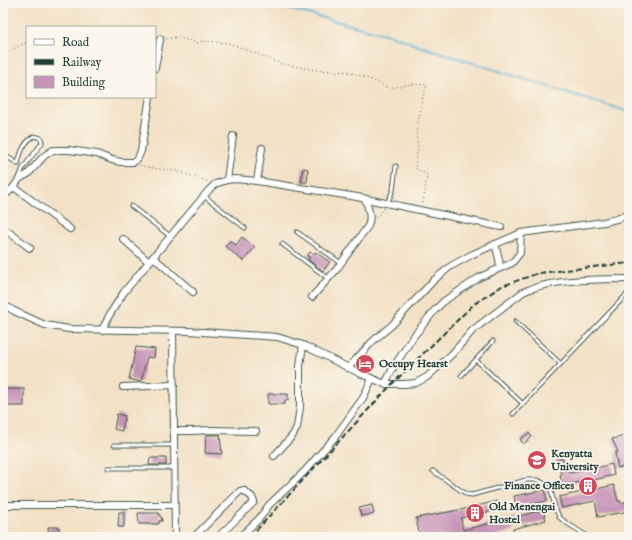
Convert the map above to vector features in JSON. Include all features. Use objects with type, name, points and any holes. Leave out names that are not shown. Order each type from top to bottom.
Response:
[{"type":"street","points":[[156,62],[160,39]]},
{"type":"street","points":[[3,197],[19,180],[28,174],[44,156],[53,150],[69,150],[97,154],[121,162],[134,162],[138,158],[141,151],[150,98]]},
{"type":"street","points":[[227,180],[233,136]]},
{"type":"street","points":[[257,181],[262,148]]},
{"type":"street","points":[[102,330],[117,302],[170,236],[215,184],[227,180],[235,179],[257,181],[365,199],[419,209],[456,219],[501,227]]},
{"type":"street","points":[[14,187],[70,229]]},
{"type":"street","points":[[312,297],[342,263],[370,222],[369,211],[365,199]]},
{"type":"street","points":[[348,368],[373,341],[392,325],[426,288],[452,266],[495,244],[521,233],[604,222],[629,214]]},
{"type":"street","points":[[3,228],[30,248]]},
{"type":"street","points":[[385,384],[393,368],[413,337],[444,301],[485,274],[512,263],[520,253],[521,233]]},
{"type":"street","points":[[123,239],[193,292]]},
{"type":"street","points":[[495,244],[500,267]]},
{"type":"street","points":[[3,304],[14,311],[45,325],[69,329],[231,333],[277,337],[303,345],[348,368],[385,384],[416,383],[427,377],[452,354],[473,330],[515,298],[533,288],[553,283],[584,280],[629,279]]},
{"type":"street","points":[[173,331],[172,367],[174,384],[173,431],[175,468],[175,537]]},
{"type":"street","points":[[274,456],[293,435],[298,427],[300,406],[300,366],[303,345]]},
{"type":"street","points":[[240,537],[259,519],[269,505],[309,467],[331,442],[363,398],[372,379]]},
{"type":"street","points":[[123,387],[174,384]]},
{"type":"street","points":[[173,431],[256,431]]},
{"type":"street","points":[[194,537],[240,491],[243,490],[252,497],[254,502],[218,537]]},
{"type":"street","points":[[3,505],[174,505]]},
{"type":"lane","points":[[18,164],[22,149],[29,139],[34,136],[41,138],[42,142],[23,168],[19,180]]},
{"type":"lane","points":[[3,154],[23,168]]},
{"type":"lane","points":[[387,204],[393,190],[396,166]]},
{"type":"lane","points":[[204,196],[245,228]]},
{"type":"lane","points":[[131,206],[170,236]]},
{"type":"lane","points":[[297,232],[342,263]]},
{"type":"lane","points":[[282,244],[329,279]]},
{"type":"lane","points":[[513,414],[629,292]]},
{"type":"lane","points":[[515,321],[560,363]]},
{"type":"lane","points":[[461,376],[493,341]]},
{"type":"lane","points":[[476,360],[522,403]]},
{"type":"lane","points":[[114,445],[174,445]]},
{"type":"lane","points":[[108,468],[175,468]]},
{"type":"lane","points":[[433,471],[466,494],[472,495],[526,480],[538,480],[545,484],[551,491],[555,507],[560,517],[565,522],[589,537]]},
{"type":"lane","points":[[624,537],[626,533]]},
{"type":"path","points":[[160,39],[178,37],[197,43],[204,41],[229,43],[282,64],[315,70],[349,72],[389,88],[412,84],[426,85],[416,138],[418,146],[415,168],[427,176],[424,198],[419,209]]},
{"type":"path","points":[[3,54],[26,42]]},
{"type":"path","points":[[134,162],[146,167],[177,171],[215,184]]},
{"type":"path","points":[[370,222],[381,213],[387,204]]},
{"type":"building","points":[[303,168],[308,169],[307,182],[301,182]]},
{"type":"building","points":[[242,237],[255,247],[243,261],[225,246],[230,241],[236,245]]},
{"type":"building","points":[[310,252],[313,254],[315,252],[330,262],[323,271],[308,260],[310,258],[307,256]]},
{"type":"building","points":[[136,347],[155,349],[154,358],[147,357],[141,382],[129,379]]},
{"type":"building","points":[[3,389],[24,389],[24,406],[3,406]]},
{"type":"building","points":[[268,394],[288,394],[288,400],[285,400],[285,404],[268,404]]},
{"type":"building","points":[[117,414],[125,416],[122,431],[114,429]]},
{"type":"building","points":[[529,433],[532,437],[523,444],[520,439]]},
{"type":"building","points":[[206,435],[220,435],[222,454],[205,453]]},
{"type":"building","points":[[629,435],[629,466],[618,468],[615,453],[618,452],[612,439]]},
{"type":"building","points":[[150,458],[166,458],[166,465],[149,465]]},
{"type":"building","name":"Finance Offices","points":[[562,458],[569,473],[581,471],[581,468],[586,467],[587,470],[612,464],[614,475],[590,481],[592,490],[614,485],[618,501],[621,503],[629,501],[629,511],[598,517],[595,501],[562,508],[559,497],[587,491],[584,481],[562,486],[560,475],[562,475],[555,461]]},
{"type":"building","points":[[545,490],[547,501],[516,507],[514,496]]},
{"type":"building","points":[[497,501],[498,504],[505,502],[506,508],[461,518],[463,530],[543,510],[546,520],[491,537],[420,537],[416,518],[465,509]]},
{"type":"building","points":[[372,505],[374,514],[361,516],[359,508]]},
{"type":"building","points":[[119,512],[124,512],[124,527],[118,527]]},
{"type":"building","points":[[138,513],[159,513],[162,521],[159,521],[159,524],[139,524]]},
{"type":"building","points":[[48,527],[59,527],[59,537],[49,537]]},
{"type":"waterway","points":[[267,3],[400,38],[416,45],[629,112]]},
{"type":"railway","points":[[250,537],[392,384],[474,304],[502,286],[539,273],[629,263]]},
{"type":"place","name":"Occupy Hearst","points":[[365,364]]},
{"type":"place","name":"Kenyatta University","points":[[537,460]]},
{"type":"place","name":"Finance Offices","points":[[588,486]]},
{"type":"place","name":"Old Menengai Hostel","points":[[475,513]]}]
